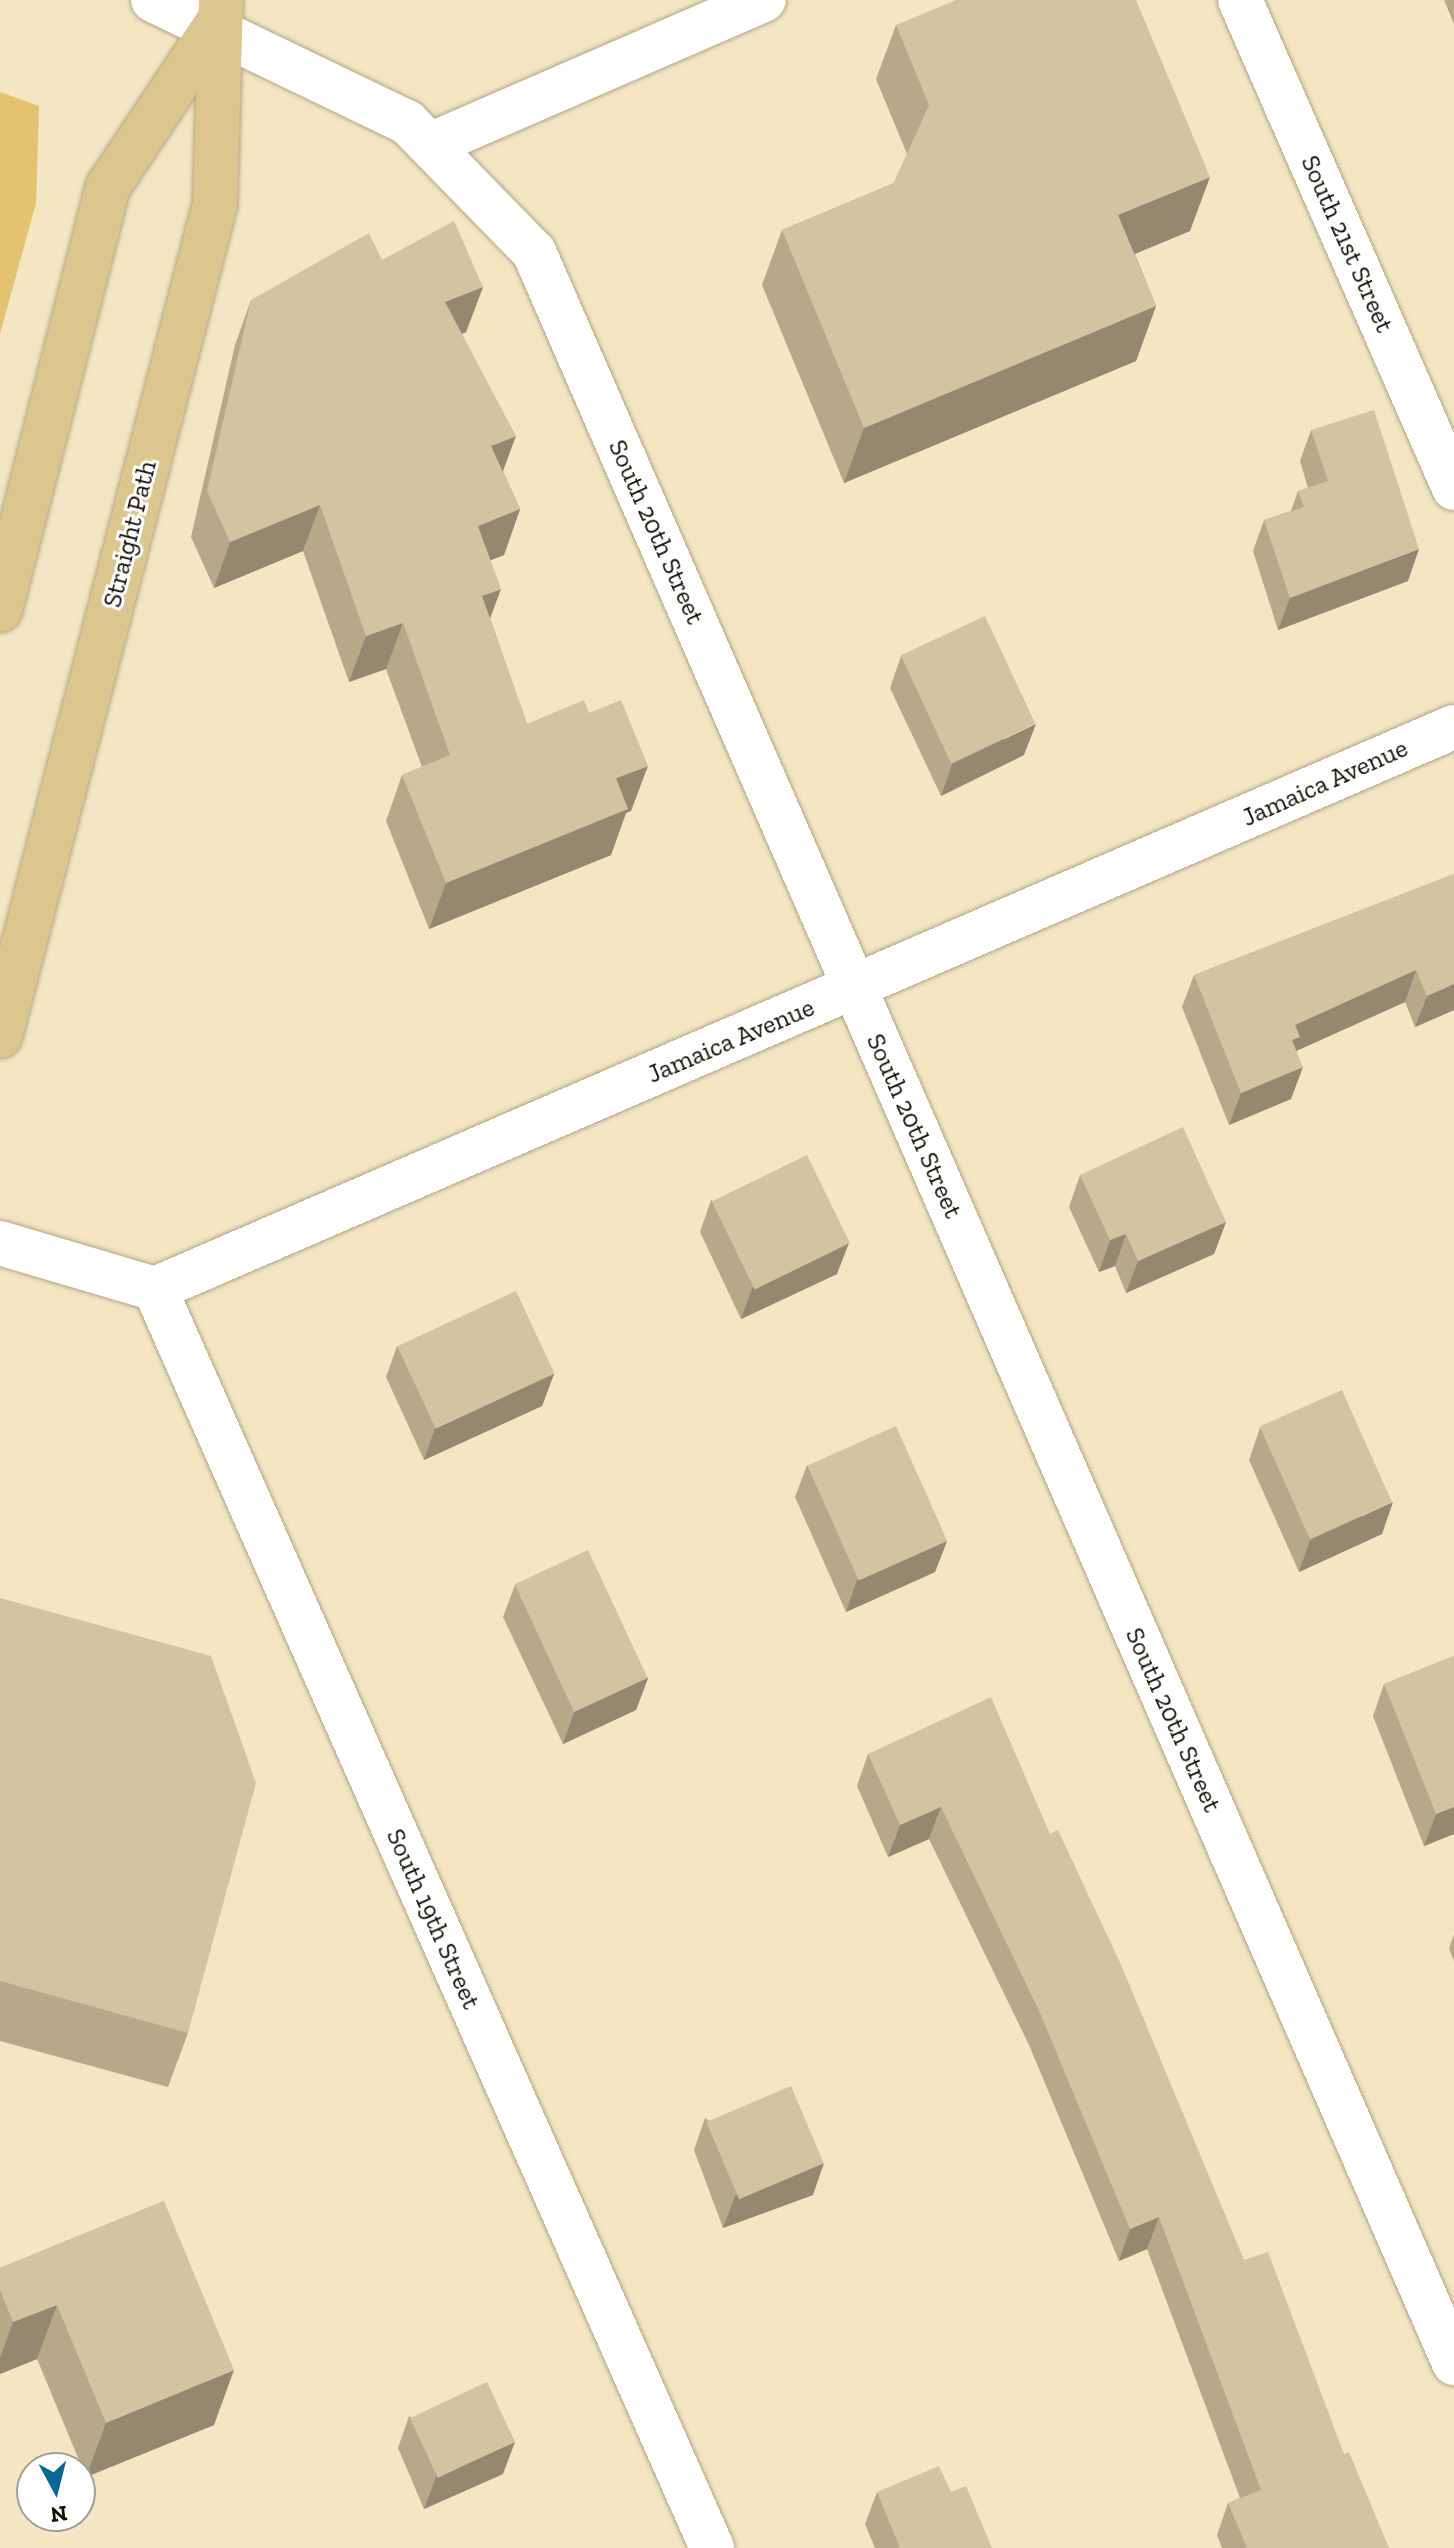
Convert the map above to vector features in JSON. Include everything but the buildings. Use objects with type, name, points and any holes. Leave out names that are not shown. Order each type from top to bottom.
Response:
[{"type":"main road","points":[[0,610],[108,187],[218,13]]},
{"type":"main road","name":"Straight Path","points":[[0,1036],[215,204],[218,13]]},
{"type":"street","name":"South 20th Street","points":[[153,0],[218,13],[407,122],[534,252],[1454,2363]]},
{"type":"street","points":[[430,145],[764,0]]},
{"type":"street","name":"South 21st Street","points":[[1240,0],[1454,488]]},
{"type":"street","name":"Jamaica Avenue","points":[[155,1289],[1454,727]]},
{"type":"street","points":[[0,1243],[155,1289]]},
{"type":"street","name":"South 19th Street","points":[[155,1289],[712,2548]]},
{"type":"shaded area","points":[[0,92],[39,106],[36,203],[0,334]]}]
